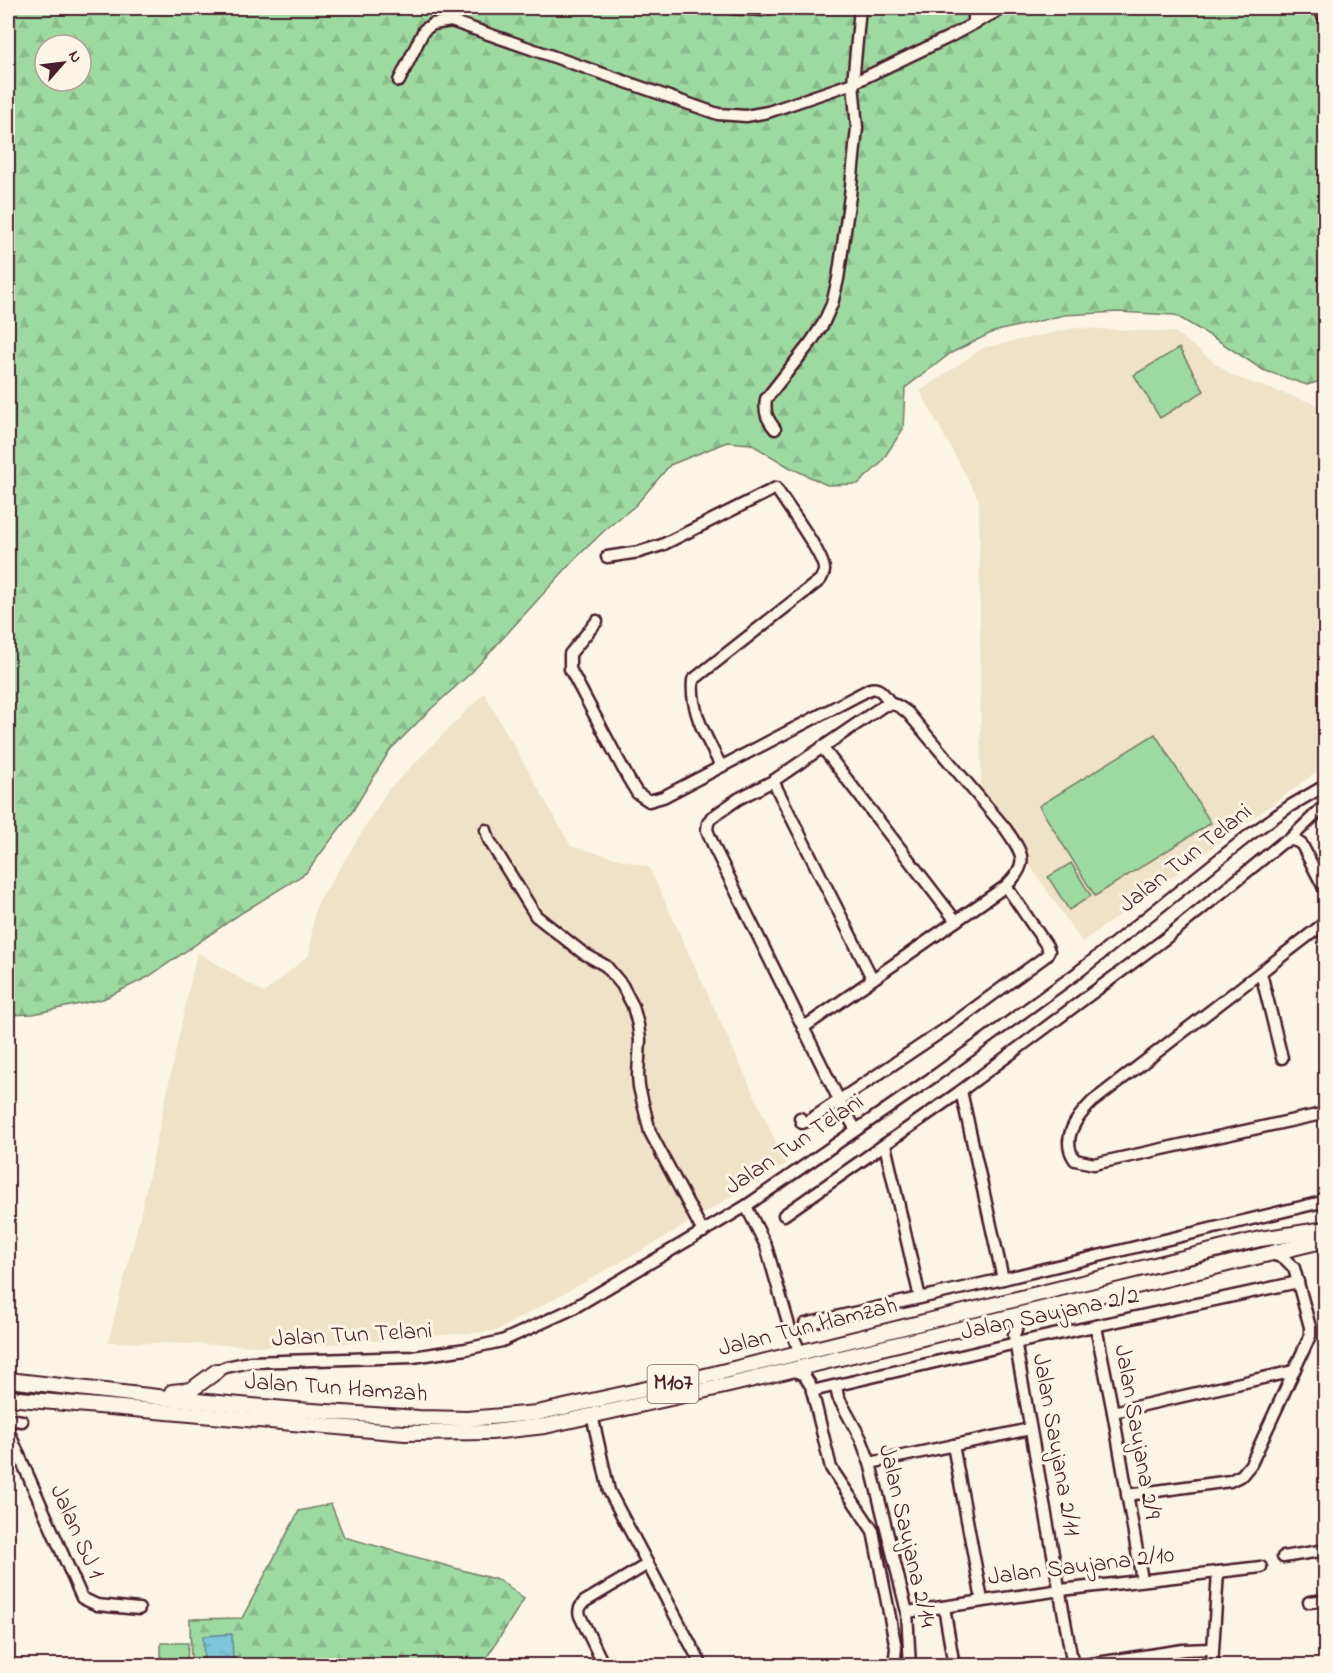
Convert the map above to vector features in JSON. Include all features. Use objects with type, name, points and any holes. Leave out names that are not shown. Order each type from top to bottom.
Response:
[{"type":"main road","points":[[1260,1239],[1326,1224]]},
{"type":"main road","name":"Jalan Tun Hamzah","points":[[8,1380],[176,1399],[446,1420],[537,1413],[650,1389],[1260,1239],[1326,1229]]},
{"type":"main road","name":"Jalan Tun Hamzah","points":[[10,1401],[438,1434],[491,1432],[545,1426],[792,1370],[1326,1240]]},
{"type":"main road","points":[[104,1390],[183,1392],[190,1390],[217,1371]]},
{"type":"main road","points":[[217,1371],[210,1379],[209,1386],[214,1395],[297,1410]]},
{"type":"street","points":[[731,8],[762,10],[769,8]]},
{"type":"street","points":[[775,429],[764,410],[766,399],[823,324],[832,304],[838,279],[850,196],[856,129],[853,83],[860,8]]},
{"type":"street","points":[[974,8],[974,23]]},
{"type":"street","points":[[399,81],[424,30],[433,24],[451,21],[718,114],[746,116],[768,112],[853,83],[912,56],[1003,8]]},
{"type":"street","points":[[1318,8],[1326,19]]},
{"type":"street","points":[[607,557],[639,552],[662,545],[776,488],[817,550],[824,572],[820,580],[693,680],[694,707],[707,740],[721,766]]},
{"type":"street","points":[[597,621],[570,654],[570,669],[637,793],[649,801],[870,689],[880,690],[891,704]]},
{"type":"street","points":[[803,1028],[1006,886],[1018,874],[1022,865],[1021,856],[1005,828],[908,713],[897,705],[883,706],[773,781],[738,799],[711,818],[707,830],[803,1028],[856,1130]]},
{"type":"street","points":[[822,747],[956,921]]},
{"type":"street","points":[[773,781],[873,978]]},
{"type":"street","name":"Jalan Tun Telani","points":[[217,1371],[250,1362],[413,1357],[466,1349],[502,1341],[570,1310],[746,1206],[856,1130],[1077,973],[1248,836],[1304,796],[1326,784]]},
{"type":"street","points":[[784,1215],[961,1091],[1166,938],[1289,840],[1321,810]]},
{"type":"street","points":[[486,830],[489,840],[536,916],[568,942],[606,966],[622,985],[633,1006],[638,1025],[640,1040],[638,1075],[650,1132],[703,1232]]},
{"type":"street","points":[[1289,840],[1296,840],[1302,845],[1326,892]]},
{"type":"street","points":[[800,1118],[804,1122],[839,1100],[950,1026],[1046,956],[1049,951],[1047,946],[1006,886]]},
{"type":"street","points":[[1326,922],[1092,1102],[1072,1126],[1068,1144],[1075,1160],[1084,1163],[1107,1162],[1326,1113]]},
{"type":"street","points":[[1261,973],[1282,1058]]},
{"type":"street","points":[[961,1091],[1004,1279]]},
{"type":"street","points":[[885,1144],[920,1298]]},
{"type":"street","points":[[805,1324],[1326,1202]]},
{"type":"street","points":[[746,1206],[766,1246],[790,1329],[800,1352]]},
{"type":"street","points":[[1294,1268],[1298,1255],[1309,1244]]},
{"type":"street","points":[[1127,1495],[1230,1481],[1242,1475],[1251,1464],[1310,1336],[1310,1327],[1294,1268],[1284,1258],[1271,1254]]},
{"type":"street","name":"Jalan Saujana 2/2","points":[[812,1388],[836,1386],[1015,1339],[1096,1327],[1298,1282]]},
{"type":"street","points":[[1015,1339],[1019,1322],[1028,1312]]},
{"type":"street","points":[[993,1321],[1006,1326],[1015,1339]]},
{"type":"street","name":"Jalan Saujana 2/9","points":[[1096,1327],[1142,1580]]},
{"type":"street","name":"Jalan Saujana 2/11","points":[[1015,1339],[1075,1665]]},
{"type":"street","points":[[812,1388],[816,1373],[824,1362]]},
{"type":"street","points":[[792,1370],[804,1375],[812,1388],[831,1468],[873,1531],[896,1648],[894,1665]]},
{"type":"street","points":[[1113,1412],[1294,1371]]},
{"type":"street","name":"Jalan Saujana 2/14","points":[[836,1386],[838,1397],[861,1439],[870,1463],[907,1612],[909,1665]]},
{"type":"street","points":[[592,1415],[609,1491],[702,1665]]},
{"type":"street","points":[[8,1419],[22,1421]]},
{"type":"street","points":[[870,1463],[1030,1429]]},
{"type":"street","name":"Jalan SJ 1","points":[[8,1430],[82,1598],[97,1605],[139,1609]]},
{"type":"street","points":[[953,1445],[982,1600]]},
{"type":"street","points":[[1283,1557],[1326,1550]]},
{"type":"street","points":[[604,1665],[580,1616],[580,1607],[584,1602],[648,1564]]},
{"type":"street","name":"Jalan Saujana 2/10","points":[[907,1612],[1060,1590],[1261,1567]]},
{"type":"street","points":[[1212,1665],[1218,1572]]},
{"type":"street","points":[[1309,1602],[1326,1600]]},
{"type":"street","points":[[944,1607],[954,1665]]},
{"type":"street","points":[[1075,1665],[1133,1661],[1212,1649]]},
{"type":"shaded area","points":[[1075,328],[1175,332],[1232,376],[1325,407],[1325,766],[1082,942],[981,794],[979,500],[920,391],[983,348]]},
{"type":"shaded area","points":[[484,693],[571,846],[649,867],[786,1164],[653,1244],[496,1331],[298,1347],[108,1342],[140,1217],[197,952],[264,993],[309,955],[315,908],[388,790]]},
{"type":"green space","points":[[8,8],[1325,8],[1325,380],[1307,385],[1263,370],[1175,315],[1118,312],[1064,315],[993,332],[951,353],[905,388],[903,429],[880,464],[858,484],[827,485],[789,467],[751,444],[727,442],[670,465],[635,506],[606,529],[574,560],[472,672],[390,750],[352,812],[306,873],[243,912],[148,977],[103,999],[33,1014],[8,1015]]},
{"type":"green space","points":[[1179,348],[1204,391],[1160,418],[1134,375]]},
{"type":"green space","points":[[1155,734],[1211,823],[1095,896],[1039,806]]},
{"type":"green space","points":[[1071,863],[1091,896],[1069,910],[1048,877]]},
{"type":"green space","points":[[331,1504],[344,1537],[501,1581],[524,1599],[482,1665],[191,1665],[190,1619],[242,1618],[299,1511]]},
{"type":"green space","points":[[161,1643],[188,1643],[187,1665],[161,1665]]},
{"type":"water","points":[[232,1634],[233,1665],[204,1665],[203,1636]]}]
